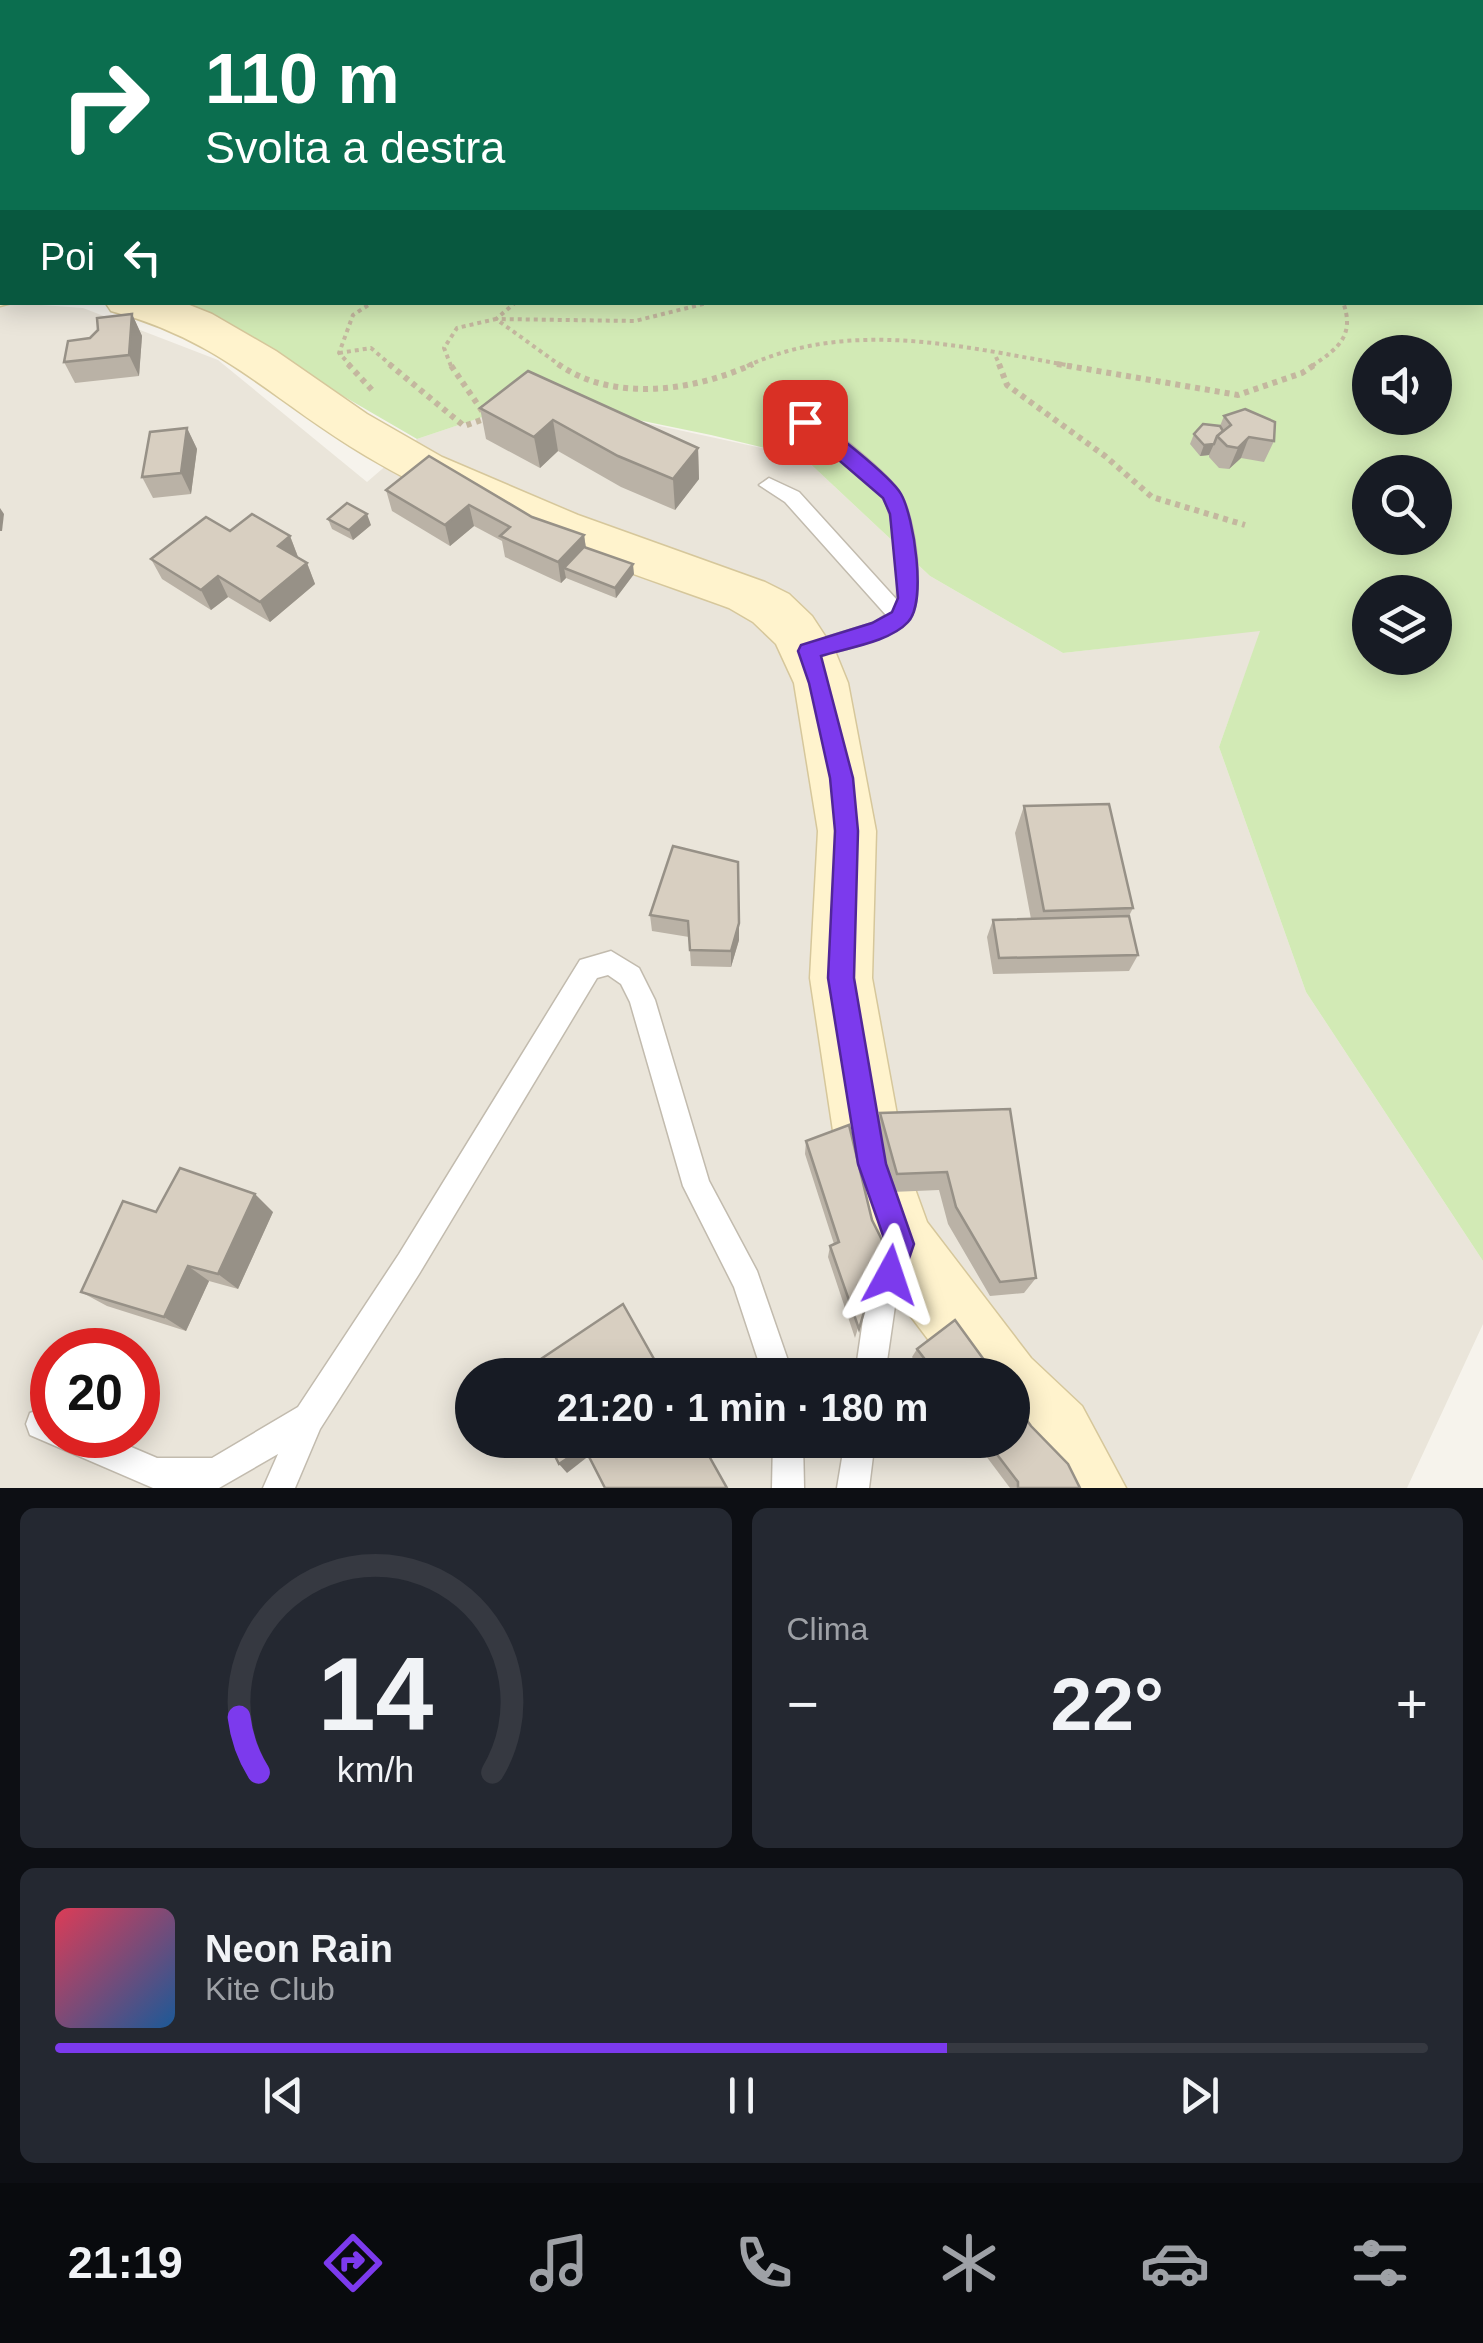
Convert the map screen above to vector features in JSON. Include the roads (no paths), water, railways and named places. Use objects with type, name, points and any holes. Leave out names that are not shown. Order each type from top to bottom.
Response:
[{"type":"street","points":[[138,305],[172,314],[236,343],[379,444],[507,505],[747,594],[771,608],[808,651],[820,683],[842,778],[846,831],[841,978],[872,1164],[900,1244],[988,1358]]},
{"type":"street","points":[[1030,1407],[1055,1433],[1088,1488]]},
{"type":"lane","points":[[774,397],[891,494],[900,514],[908,598],[900,617],[880,629],[808,651]]},
{"type":"lane","points":[[769,486],[792,497],[900,617]]},
{"type":"lane","points":[[279,1488],[309,1418],[409,1264],[589,968],[610,962],[630,976],[642,1000],[697,1186],[747,1281],[772,1358]]},
{"type":"lane","points":[[872,1358],[880,1306],[900,1244]]},
{"type":"lane","points":[[119,1458],[156,1474],[215,1474],[309,1418]]},
{"type":"lane","points":[[788,1458],[788,1488]]},
{"type":"lane","points":[[852,1488],[857,1458]]}]
